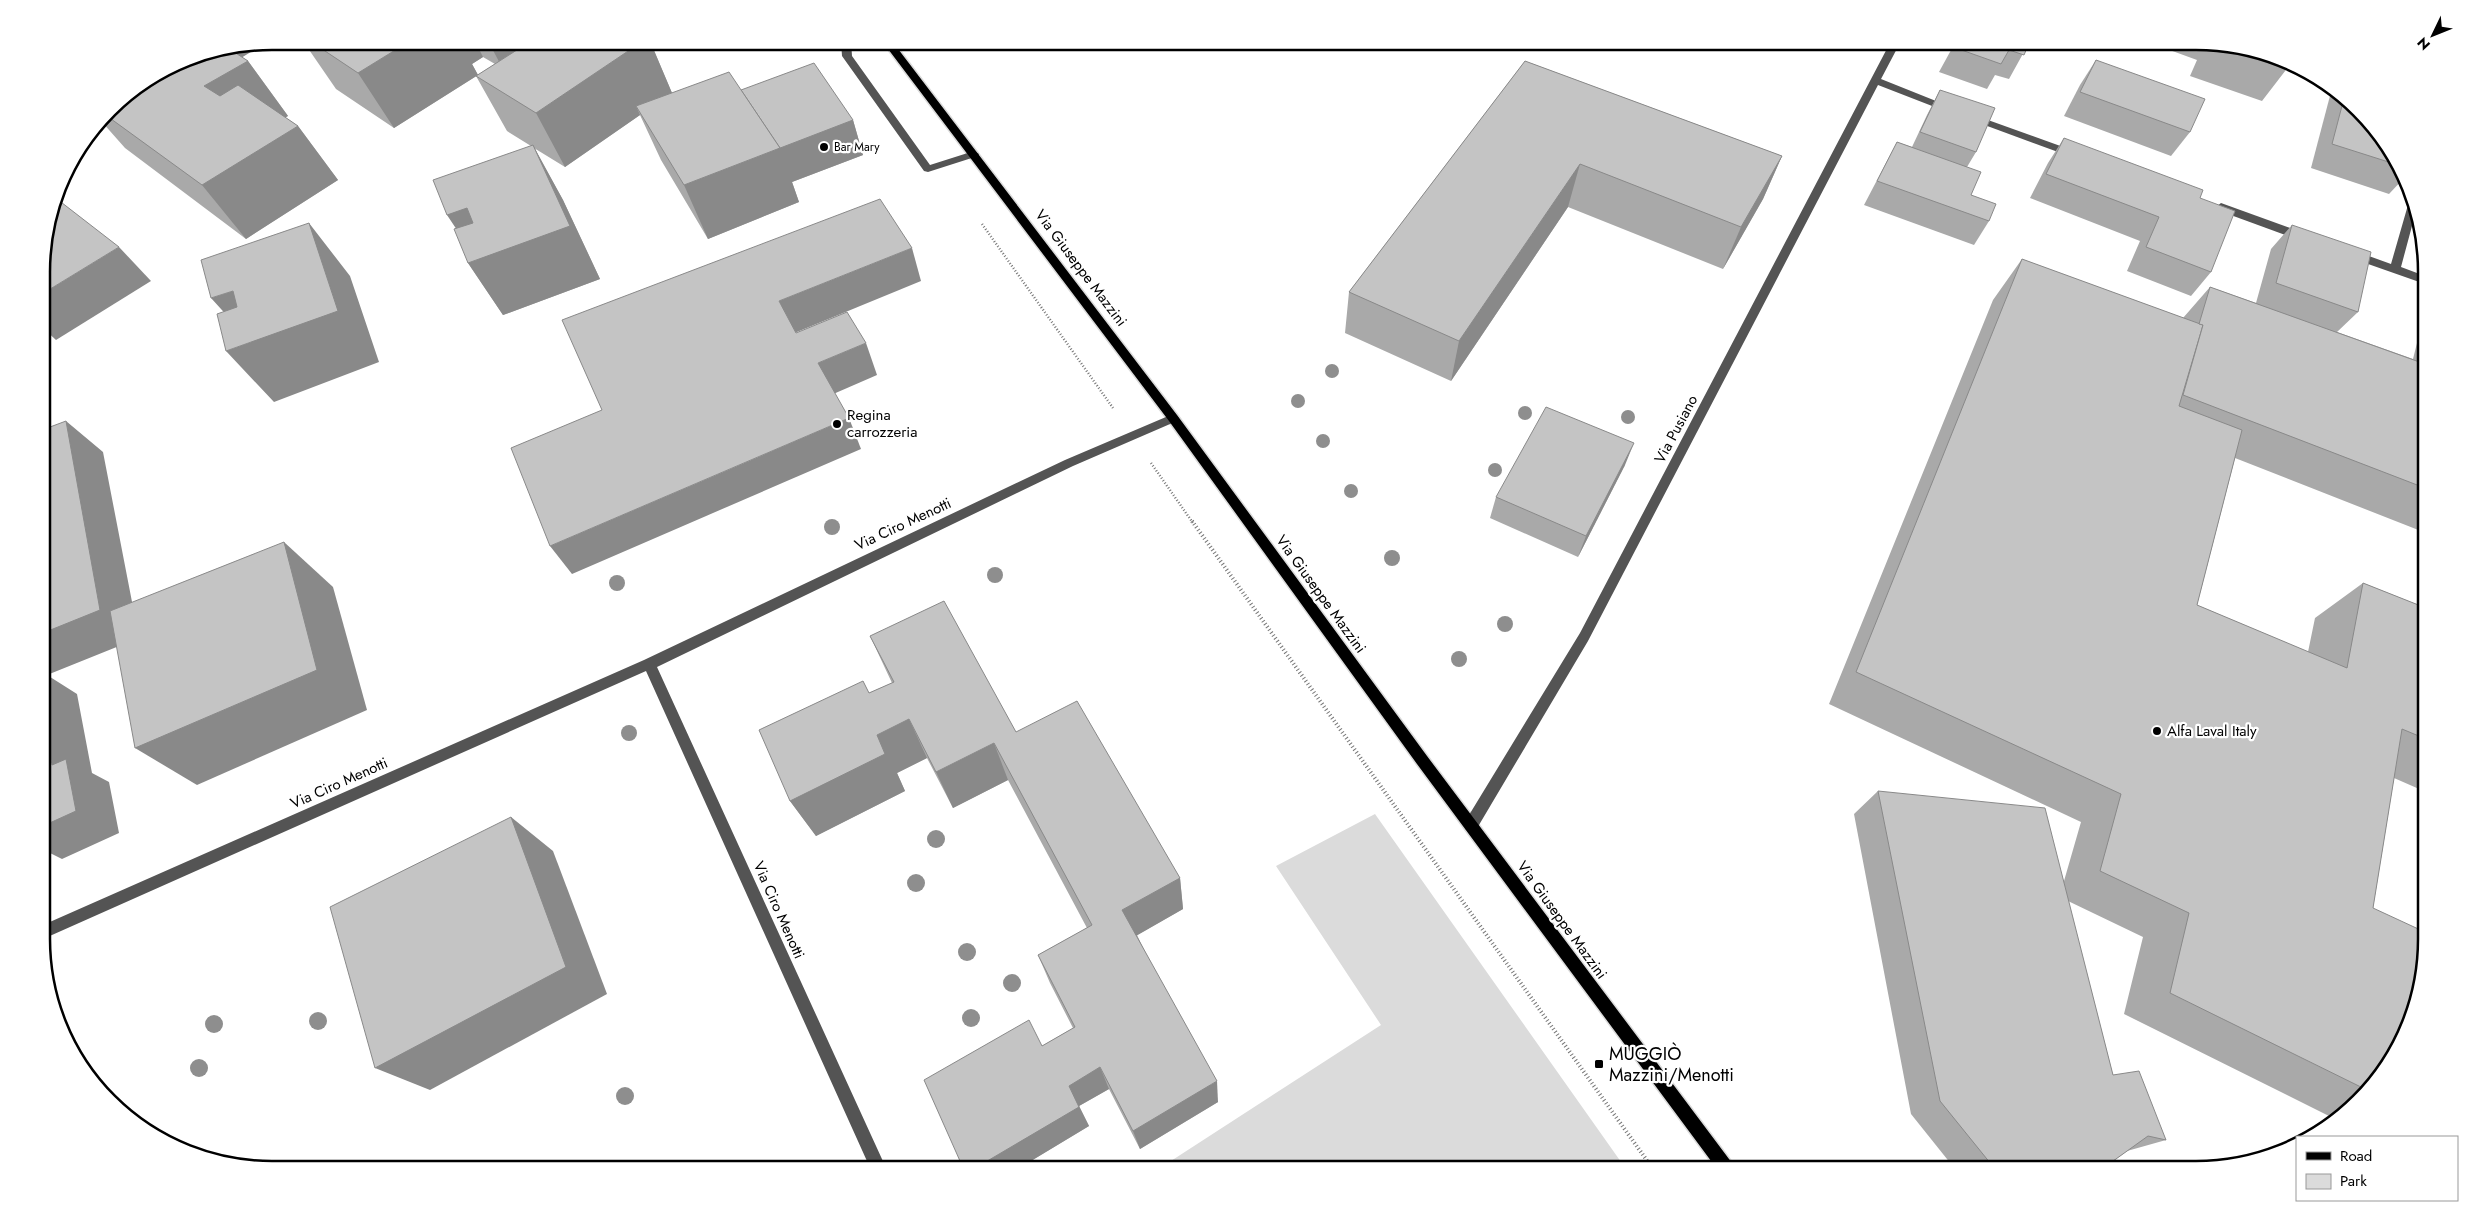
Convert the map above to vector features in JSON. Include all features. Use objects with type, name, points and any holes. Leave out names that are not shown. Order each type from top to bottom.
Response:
[{"type":"main road","name":"Via Giuseppe Mazzini","points":[[894,50],[1172,418],[1720,1161]]},
{"type":"street","points":[[847,50],[847,56],[928,168],[974,154]]},
{"type":"street","name":"Via Pusiano","points":[[1471,825],[1584,637],[1892,50]]},
{"type":"street","points":[[1876,81],[2080,156]]},
{"type":"street","points":[[2210,203],[2312,240]]},
{"type":"street","points":[[2395,270],[2410,215]]},
{"type":"street","points":[[2349,253],[2418,278]]},
{"type":"street","name":"Via Ciro Menotti","points":[[50,929],[649,664],[1069,463],[1172,418]]},
{"type":"street","name":"Via Ciro Menotti","points":[[649,664],[875,1161]]},
{"type":"path","points":[[980,221],[1098,387]]},
{"type":"path","points":[[1179,501],[1647,1161]]},
{"type":"green space","points":[[1375,814],[1620,1161],[1171,1161],[1381,1025],[1276,866]]},
{"type":"building","points":[[324,50],[395,50],[358,73]]},
{"type":"building","points":[[517,50],[630,50],[536,113],[476,76]]},
{"type":"building","points":[[1961,50],[2009,50],[2001,64]]},
{"type":"building","points":[[2009,50],[2026,50],[2024,55]]},
{"type":"building","points":[[236,53],[248,61],[204,86],[220,96],[238,85],[298,126],[202,185],[111,119],[149,87],[174,73],[201,62]]},
{"type":"building","points":[[2096,60],[2205,99],[2190,132],[2080,92]]},
{"type":"building","points":[[1525,61],[1782,156],[1741,227],[1580,164],[1459,341],[1349,292]]},
{"type":"building","points":[[814,63],[853,120],[775,150],[780,148],[741,90]]},
{"type":"building","points":[[729,72],[780,148],[684,185],[636,106]]},
{"type":"building","points":[[1940,90],[1995,108],[1976,152],[1920,132]]},
{"type":"building","points":[[2342,105],[2372,137],[2389,162],[2332,144]]},
{"type":"building","points":[[2064,138],[2203,190],[2200,198],[2235,211],[2211,272],[2146,247],[2159,217],[2046,174]]},
{"type":"building","points":[[1897,142],[1981,172],[1971,195],[1996,204],[1989,221],[1877,181]]},
{"type":"building","points":[[533,145],[570,226],[468,263],[454,229],[473,223],[467,208],[447,215],[433,180]]},
{"type":"building","points":[[880,199],[912,248],[779,301],[796,333],[847,312],[866,343],[818,363],[849,418],[550,546],[511,448],[602,410],[562,320]]},
{"type":"building","points":[[62,203],[119,247],[50,289],[52,243]]},
{"type":"building","points":[[309,223],[338,311],[226,351],[217,314],[237,307],[233,291],[211,298],[201,260]]},
{"type":"building","points":[[2292,225],[2371,252],[2358,312],[2276,283]]},
{"type":"building","name":"Alfa Laval Italy","points":[[2022,259],[2203,325],[2179,406],[2242,430],[2197,605],[2347,668],[2363,583],[2418,605],[2418,736],[2402,729],[2373,908],[2418,929],[2418,953],[2414,982],[2401,1024],[2388,1050],[2372,1074],[2361,1087],[2170,993],[2189,913],[2100,871],[2121,794],[1856,672]]},
{"type":"building","points":[[2210,287],[2418,361],[2418,485],[2183,395],[2203,325],[2199,324]]},
{"type":"building","points":[[1546,407],[1634,443],[1586,536],[1496,497]]},
{"type":"building","points":[[66,421],[100,610],[50,630],[50,427]]},
{"type":"building","points":[[284,542],[317,670],[135,748],[110,611]]},
{"type":"building","points":[[944,601],[1016,732],[1077,701],[1180,878],[1122,910],[1217,1081],[1133,1131],[1100,1067],[1069,1086],[1079,1107],[987,1161],[960,1161],[924,1080],[1029,1020],[1042,1046],[1075,1027],[1038,955],[1092,925],[994,743],[936,772],[909,719],[877,735],[885,754],[790,801],[759,730],[863,681],[869,693],[894,682],[870,636]]},
{"type":"building","points":[[50,754],[52,765],[66,759],[76,811],[50,823]]},
{"type":"building","points":[[1878,791],[2045,808],[2113,1075],[2139,1071],[2166,1140],[2148,1136],[2113,1161],[1989,1161],[1940,1101]]},
{"type":"building","points":[[511,817],[566,967],[375,1068],[330,907]]},
{"type":"place","name":"Bar Mary","points":[[824,147]]},
{"type":"place","name":"Regina carrozzeria","points":[[837,424]]},
{"type":"place","name":"Alfa Laval Italy","points":[[2157,731]]},
{"type":"place","name":"MUGGIÒ Mazzini/Menotti","points":[[1599,1064]]}]
